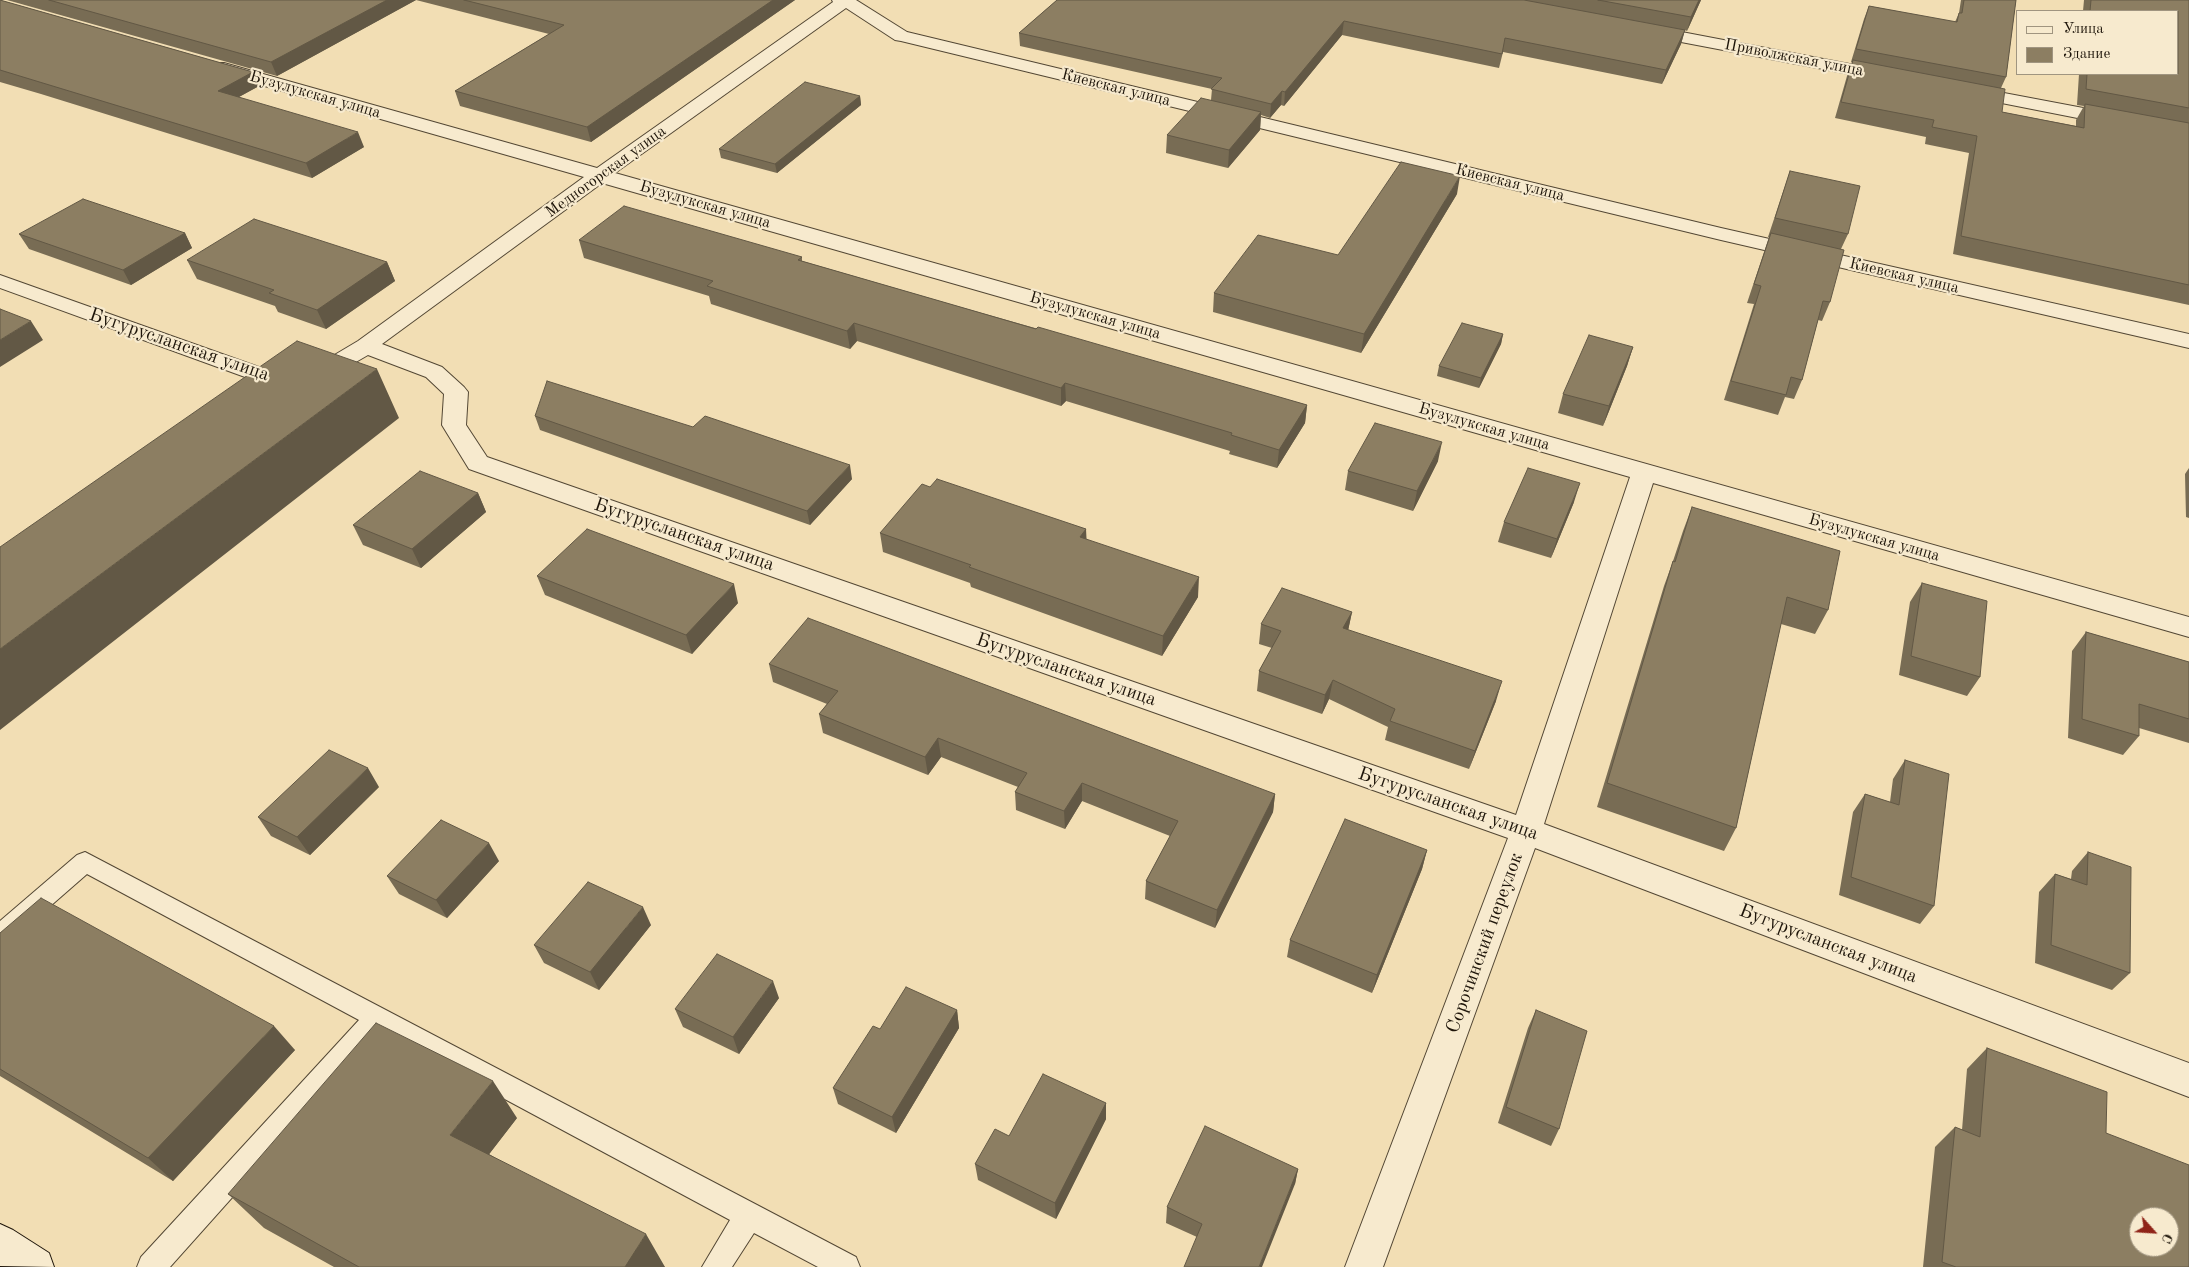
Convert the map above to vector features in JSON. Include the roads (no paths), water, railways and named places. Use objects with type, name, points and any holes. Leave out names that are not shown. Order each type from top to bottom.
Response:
[{"type":"street","name":"Медногорская улица","points":[[366,346],[600,175],[845,0]]},
{"type":"street","name":"Киевская улица","points":[[845,0],[901,36],[1721,234],[2189,341]]},
{"type":"street","name":"Приволжская улица","points":[[1631,27],[1899,78]]},
{"type":"street","name":"Бузулукская улица","points":[[200,62],[2189,627]]},
{"type":"street","points":[[1948,88],[2189,134]]},
{"type":"street","name":"Бугурусланская улица","points":[[0,281],[267,378],[295,380],[329,368],[366,346],[434,372],[456,392],[454,425],[478,462],[1526,831],[2189,1080]]},
{"type":"street","name":"Сорочинский переулок","points":[[1364,1267],[1526,831],[1644,472]]},
{"type":"street","points":[[0,1243],[35,1267]]},
{"type":"lane","points":[[0,936],[85,862],[846,1267]]},
{"type":"lane","points":[[150,1267],[377,1018]]},
{"type":"lane","points":[[716,1267],[749,1216]]}]
